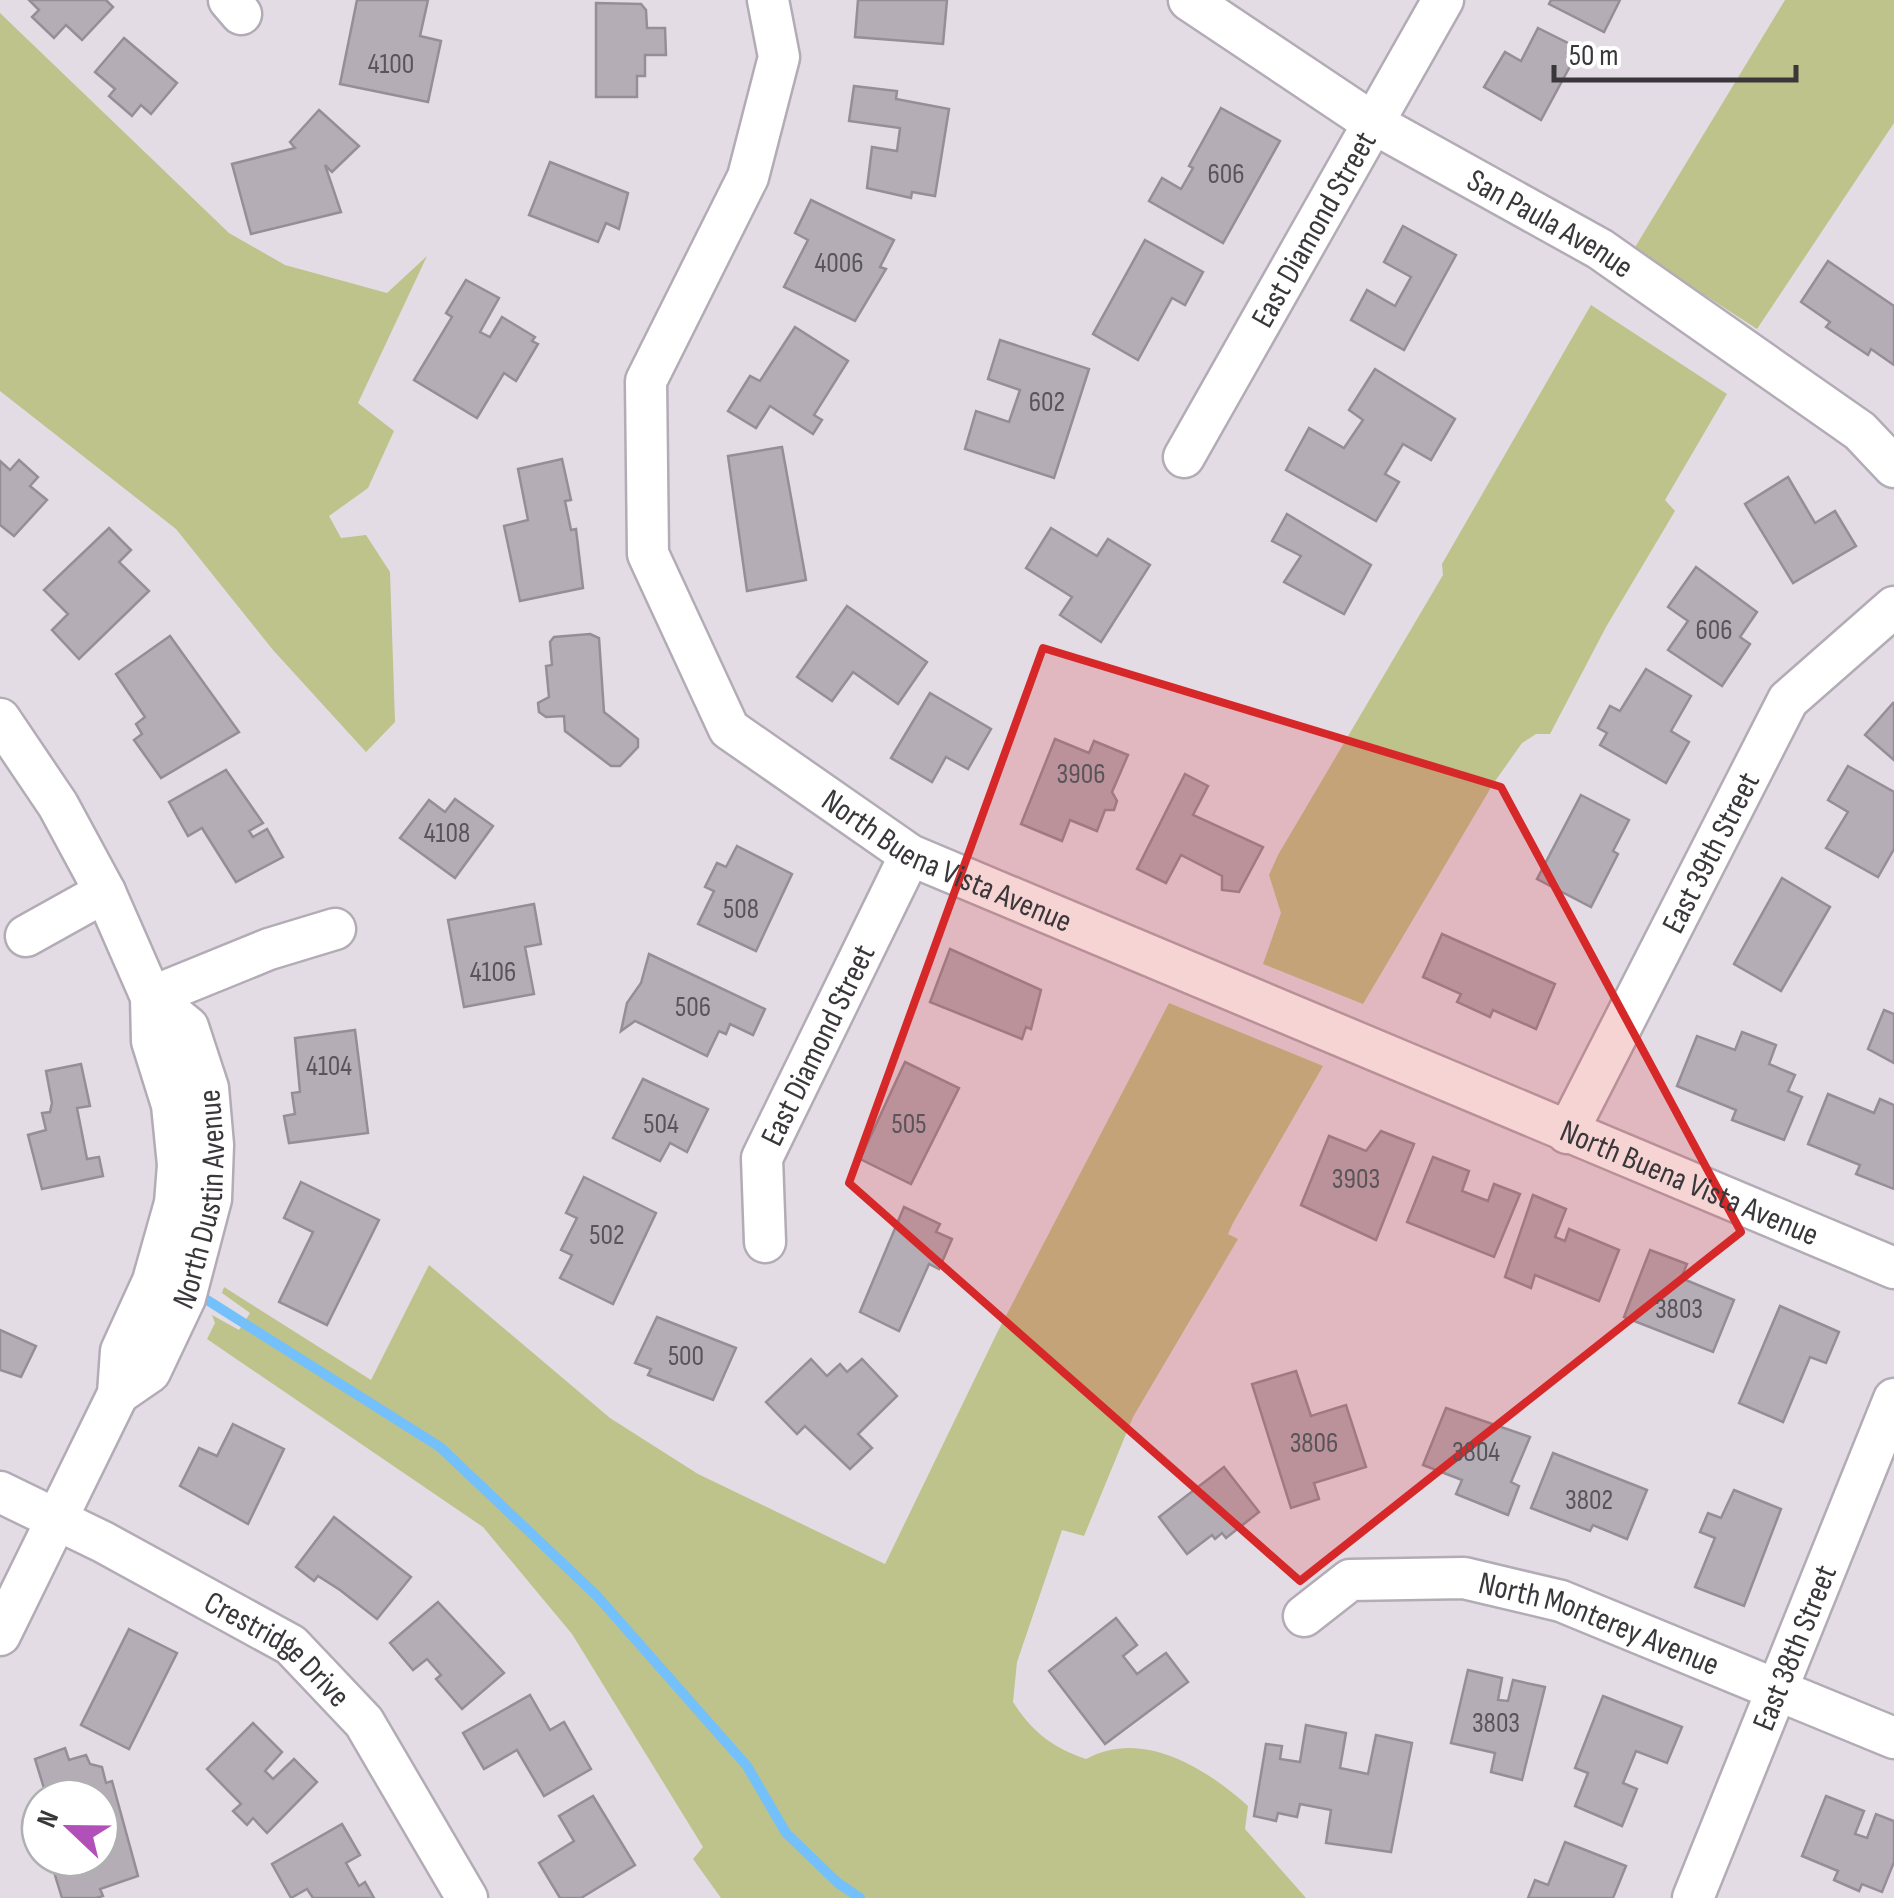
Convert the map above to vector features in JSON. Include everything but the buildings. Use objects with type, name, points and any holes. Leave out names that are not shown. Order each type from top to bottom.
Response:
[{"type":"street","name":"North Buena Vista Avenue","points":[[768,0],[779,57],[748,177],[646,381],[648,554],[730,729],[910,855],[1098,930],[1273,1010],[1894,1268]]},
{"type":"street","name":"San Paula Avenue","points":[[1189,0],[1374,123],[1600,250],[1860,431],[1894,467]]},
{"type":"street","name":"East Diamond Street","points":[[1184,457],[1443,0]]},
{"type":"street","name":"East 39th Street","points":[[1567,1133],[1788,700],[1894,606]]},
{"type":"street","name":"North Dustin Avenue","points":[[0,719],[58,805],[105,892],[151,997],[188,1028],[208,1088],[214,1145],[211,1199],[202,1245],[171,1328],[150,1372],[118,1394],[0,1635]]},
{"type":"street","name":"East Diamond Street","points":[[765,1242],[762,1158],[910,855]]},
{"type":"street","points":[[26,936],[105,892]]},
{"type":"street","points":[[151,997],[269,949],[335,929]]},
{"type":"street","name":"East 38th Street","points":[[1693,1898],[1894,1399]]},
{"type":"street","name":"Crestridge Drive","points":[[0,1492],[58,1518],[291,1646],[364,1722],[467,1898]]},
{"type":"street","name":"North Monterey Avenue","points":[[1304,1616],[1350,1580],[1464,1578],[1561,1601],[1894,1738]]},
{"type":"highlighted area","points":[[1043,648],[1501,787],[1741,1232],[1300,1581],[849,1183]]},
{"type":"green space","points":[[1785,0],[1894,0],[1894,123],[1757,329],[1634,249]]},
{"type":"green space","points":[[0,13],[229,233],[285,265],[387,293],[427,256],[358,403],[394,431],[368,488],[329,516],[341,538],[366,535],[390,572],[395,722],[366,752],[273,650],[176,529],[0,391]]},
{"type":"green space","points":[[1591,305],[1727,394],[1665,500],[1675,511],[1606,627],[1550,734],[1536,734],[1522,743],[1493,784],[1363,1004],[1263,964],[1281,913],[1269,875],[1278,855],[1443,575],[1442,564]]},
{"type":"green space","points":[[1169,1003],[1323,1066],[1233,1223],[1228,1234],[1238,1239],[1133,1417],[1084,1536],[1062,1530],[1017,1662],[1013,1702],[1036,1730],[1074,1755],[1086,1759],[1107,1751],[1151,1750],[1213,1778],[1248,1806],[1245,1829],[1306,1898],[721,1898],[693,1859],[703,1847],[572,1634],[483,1527],[207,1339],[215,1323],[212,1315],[239,1330],[250,1313],[222,1293],[224,1287],[371,1380],[429,1265],[610,1418],[698,1474],[885,1564],[997,1333]]},
{"type":"waterway","points":[[196,1293],[440,1447],[597,1596],[747,1766],[786,1833],[838,1883],[860,1898]]}]
